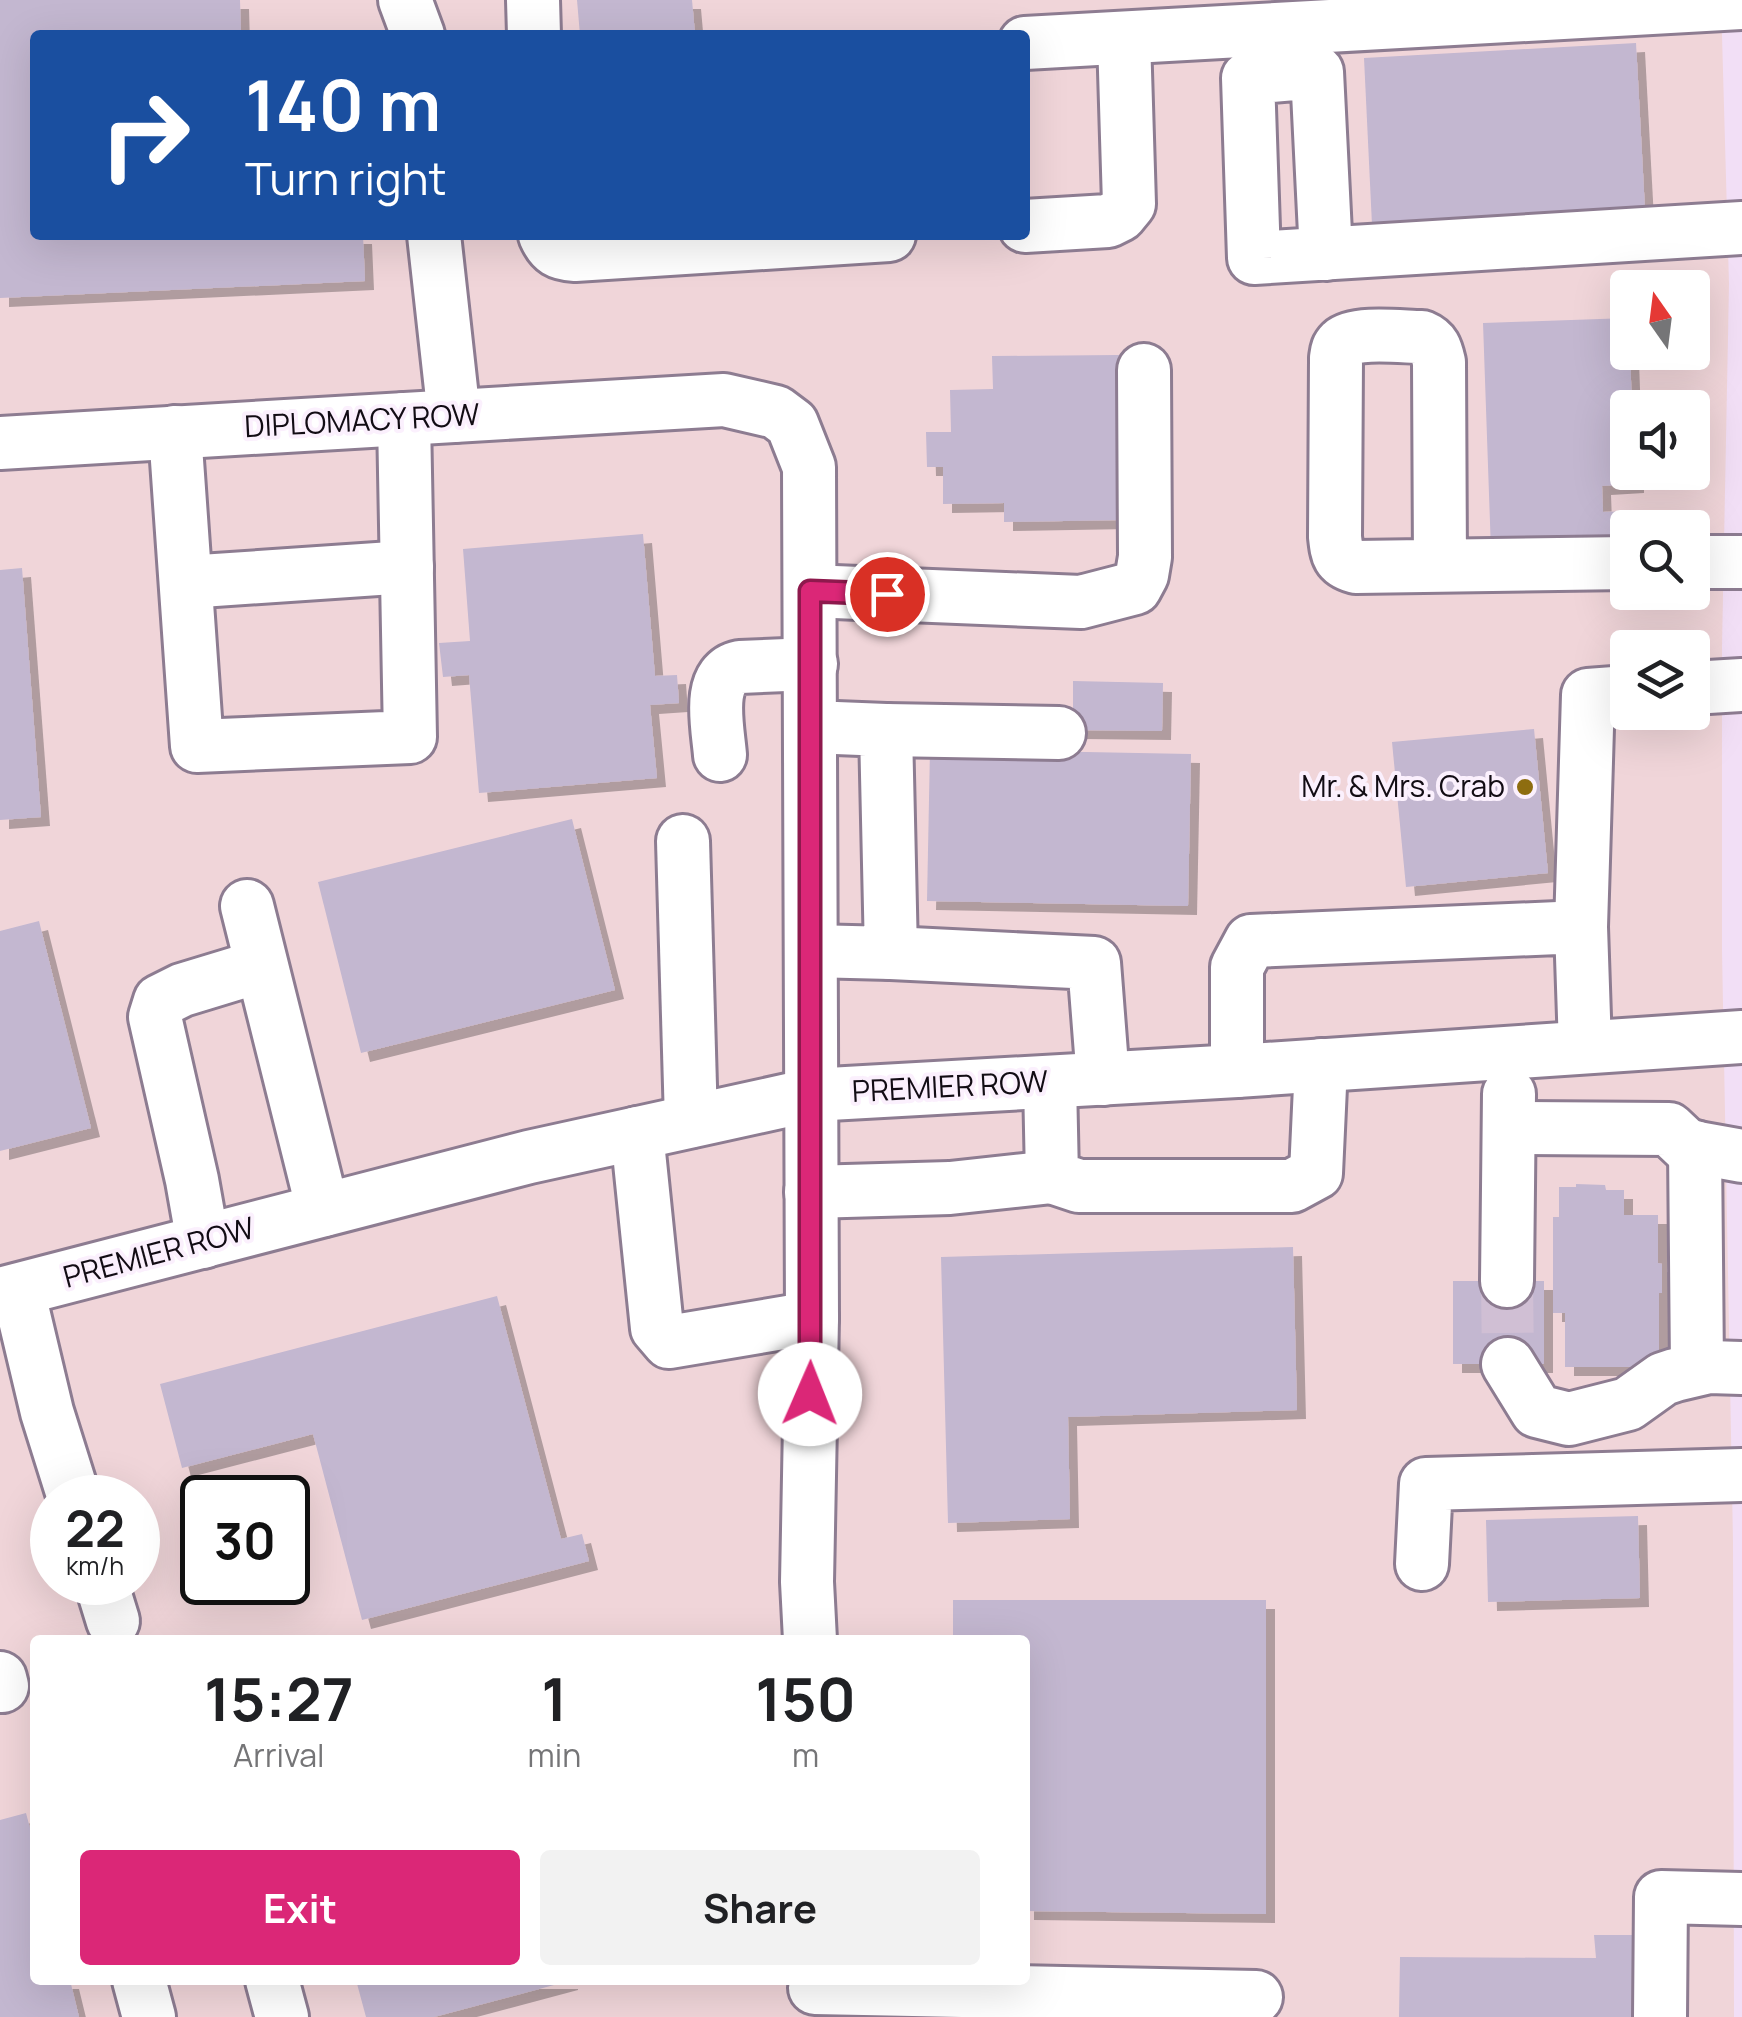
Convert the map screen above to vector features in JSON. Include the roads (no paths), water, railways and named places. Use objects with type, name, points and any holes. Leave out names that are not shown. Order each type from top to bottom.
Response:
[{"type":"street","points":[[405,0],[416,30]]},
{"type":"street","points":[[533,0],[534,30]]},
{"type":"street","points":[[1030,43],[1519,8],[1742,3]]},
{"type":"street","points":[[1030,226],[1108,221],[1129,204],[1124,38]]},
{"type":"street","points":[[1326,254],[1742,228]]},
{"type":"street","points":[[175,432],[197,746],[410,737],[407,566],[429,417],[434,240]]},
{"type":"street","points":[[547,240],[560,254],[576,255],[811,240]]},
{"type":"street","points":[[810,591],[1080,602],[1135,588],[1145,556],[1144,370]]},
{"type":"street","name":"DIPLOMACY ROW","points":[[0,442],[724,400],[776,412],[792,424],[809,468],[810,1635]]},
{"type":"street","points":[[1710,562],[1742,562]]},
{"type":"street","points":[[1440,565],[1610,563]]},
{"type":"street","points":[[186,582],[407,566]]},
{"type":"street","points":[[720,755],[716,692],[720,678],[729,669],[811,664]]},
{"type":"street","points":[[1710,687],[1742,685]]},
{"type":"street","points":[[1585,1047],[1581,927],[1588,695],[1610,693]]},
{"type":"street","points":[[811,727],[1059,733]]},
{"type":"street","points":[[886,730],[891,953]]},
{"type":"street","points":[[683,840],[691,1122]]},
{"type":"street","points":[[246,906],[323,1210]]},
{"type":"street","points":[[1237,1071],[1236,966],[1251,941],[1581,927]]},
{"type":"street","points":[[811,951],[1094,963],[1103,1079]]},
{"type":"street","points":[[203,1242],[155,1017],[160,1001],[182,990],[262,966]]},
{"type":"street","name":"PREMIER ROW","points":[[9,1292],[529,1157],[811,1096],[1742,1036]]},
{"type":"street","points":[[1507,1282],[1510,1052]]},
{"type":"street","points":[[811,1192],[950,1188],[1052,1177],[1079,1186],[1292,1186],[1316,1173],[1321,1065]]},
{"type":"street","points":[[1050,1082],[1052,1177]]},
{"type":"street","points":[[1508,1128],[1669,1129],[1687,1146],[1718,1151],[1719,1369],[1663,1378],[1628,1404],[1569,1420],[1537,1411],[1508,1364]]},
{"type":"street","points":[[637,1134],[656,1328],[669,1342],[812,1318]]},
{"type":"street","points":[[9,1292],[67,1475]]},
{"type":"street","points":[[1422,1564],[1426,1484],[1742,1475]]},
{"type":"street","points":[[1660,2017],[1661,1897],[1742,1898]]},
{"type":"street","points":[[140,1985],[149,2017]]},
{"type":"street","points":[[273,1985],[282,2017]]},
{"type":"street","points":[[816,1995],[1256,1997]]},
{"type":"tunnel","points":[[1507,1281],[1508,1364]]},
{"type":"place","name":"Mr. & Mrs. Crab","points":[[1525,787]]}]
